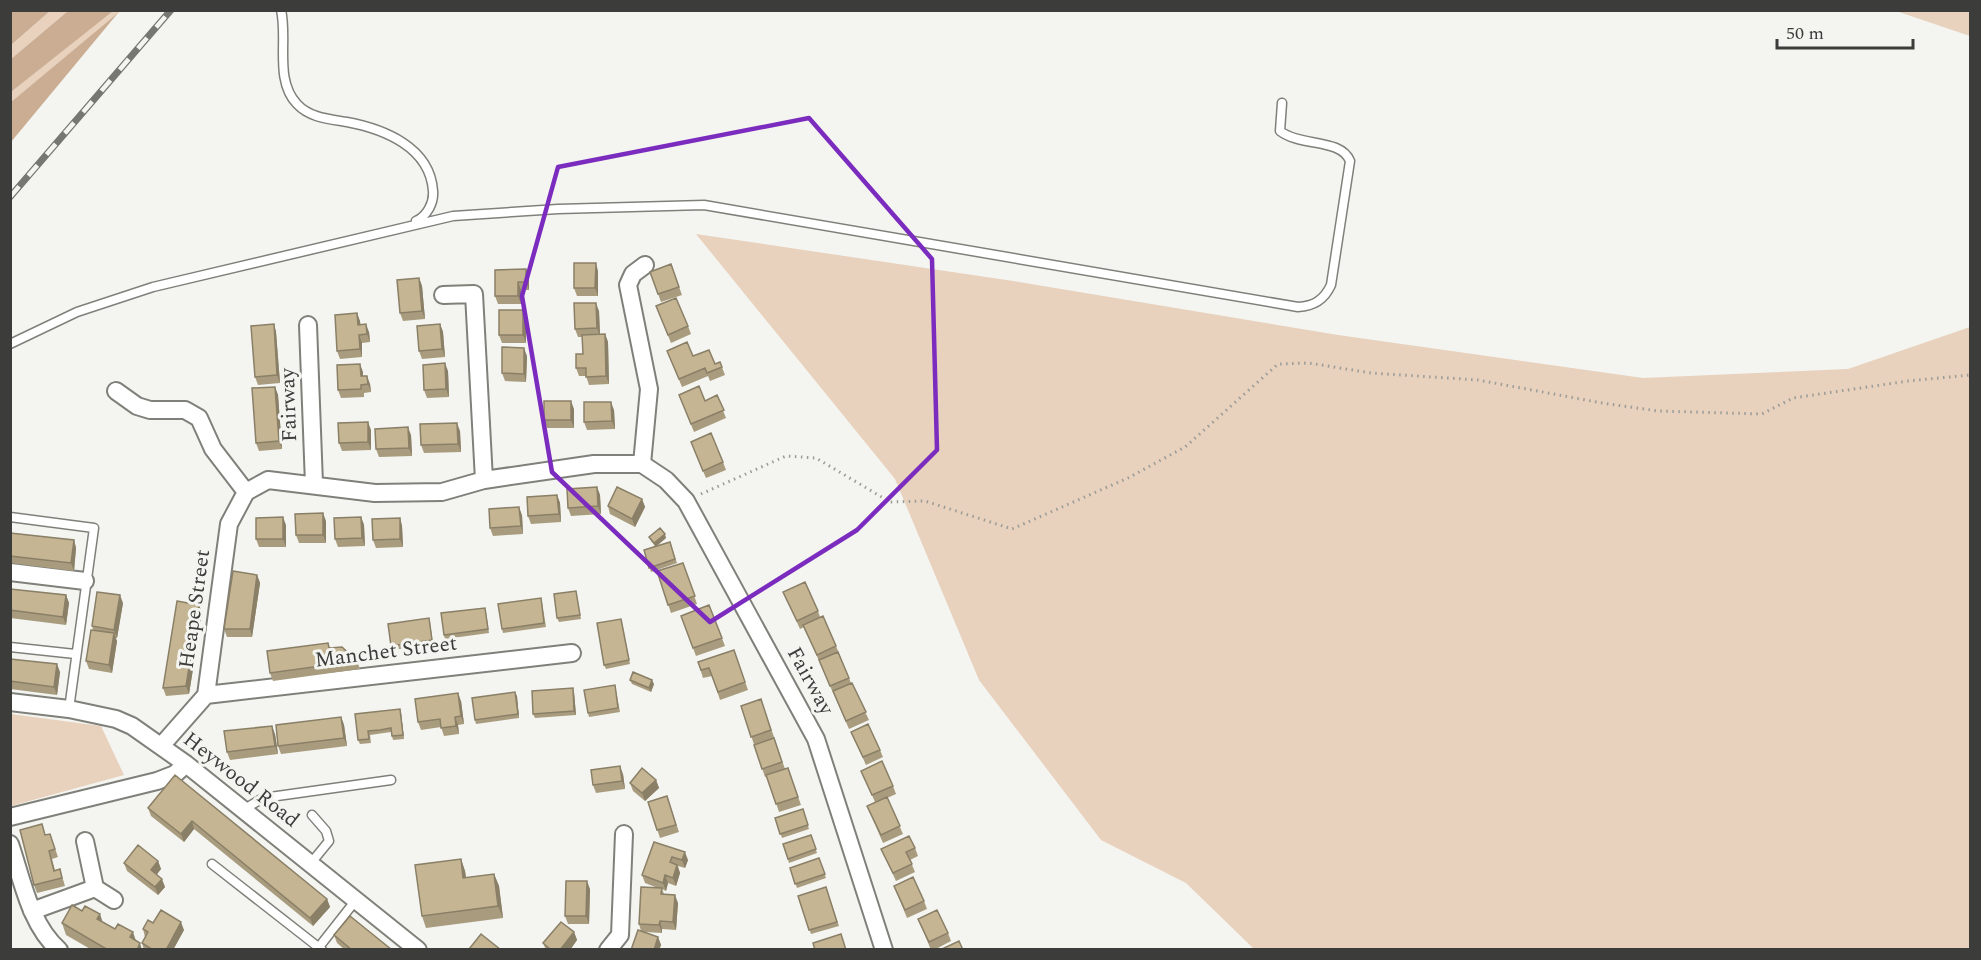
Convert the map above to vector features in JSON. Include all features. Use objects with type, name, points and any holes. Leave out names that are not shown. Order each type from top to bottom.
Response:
[{"type":"street","points":[[116,391],[143,408],[164,412],[185,410],[199,418],[213,449],[246,492],[256,484],[268,480],[375,492],[442,492],[484,480],[594,464],[642,464],[649,389],[628,285],[633,274],[645,265]]},
{"type":"street","points":[[443,295],[474,294],[484,480]]},
{"type":"street","name":"Fairway","points":[[308,325],[314,484]]},
{"type":"street","name":"Fairway","points":[[642,464],[666,480],[686,501],[816,739],[884,950]]},
{"type":"street","name":"Heape Street","points":[[162,746],[206,695],[229,524],[246,492]]},
{"type":"street","points":[[10,572],[85,581]]},
{"type":"street","name":"Manchet Street","points":[[206,695],[572,653]]},
{"type":"street","name":"Heywood Road","points":[[10,702],[69,709],[116,719],[162,746],[418,950]]},
{"type":"street","points":[[10,817],[157,781],[175,774],[186,764]]},
{"type":"street","points":[[608,950],[620,935],[624,834]]},
{"type":"street","points":[[85,841],[94,888],[114,900]]},
{"type":"street","points":[[10,844],[32,911],[52,944],[59,950]]},
{"type":"street","points":[[32,911],[94,888]]},
{"type":"lane","points":[[281,10],[285,72],[295,102],[316,116],[373,128],[407,144],[427,169],[433,191],[432,203],[422,219],[405,226]]},
{"type":"lane","points":[[10,344],[77,312],[153,287],[453,216],[558,208],[704,205],[1115,277],[1298,307],[1309,306],[1321,299],[1331,285],[1350,161],[1348,154],[1338,147],[1299,142],[1280,131],[1282,103]]},
{"type":"lane","points":[[10,517],[94,528],[69,709]]},
{"type":"lane","points":[[10,647],[75,654]]},
{"type":"lane","points":[[243,810],[263,798],[391,780]]},
{"type":"lane","points":[[311,863],[328,841],[326,831],[312,815]]},
{"type":"lane","points":[[212,864],[321,948],[356,900]]},
{"type":"path","points":[[686,501],[786,456],[816,458],[890,502],[925,501],[1012,529],[1128,478],[1185,447],[1278,364],[1309,363],[1371,373],[1478,380],[1658,411],[1762,414],[1793,398],[1908,381],[1971,375]]},
{"type":"highlighted area","points":[[809,118],[932,259],[937,450],[857,530],[710,622],[552,472],[522,296],[558,167]]},
{"type":"shaded area","points":[[11,10],[50,10],[50,11],[11,45]]},
{"type":"shaded area","points":[[50,11],[68,11],[11,59],[11,45]]},
{"type":"shaded area","points":[[68,11],[113,11],[11,92],[11,59]]},
{"type":"shaded area","points":[[112,11],[121,11],[11,102],[11,92]]},
{"type":"shaded area","points":[[1896,11],[1970,11],[1970,36],[1964,34]]},
{"type":"shaded area","points":[[118,13],[11,142],[11,102]]},
{"type":"shaded area","points":[[696,234],[1013,281],[1338,335],[1643,378],[1848,369],[1970,327],[1970,949],[1254,949],[1186,883],[1101,840],[979,680],[895,479]]},
{"type":"shaded area","points":[[11,714],[101,726],[124,775],[11,806]]},
{"type":"building","points":[[574,263],[596,263],[595,288],[574,288]]},
{"type":"building","points":[[671,264],[679,287],[658,294],[650,272]]},
{"type":"building","points":[[526,269],[526,282],[518,282],[518,296],[495,296],[495,270]]},
{"type":"building","points":[[419,278],[422,311],[400,313],[397,280]]},
{"type":"building","points":[[676,298],[688,326],[668,335],[656,306]]},
{"type":"building","points":[[574,303],[596,303],[597,328],[575,329]]},
{"type":"building","points":[[499,310],[523,310],[523,335],[499,335]]},
{"type":"building","points":[[357,313],[358,325],[366,324],[367,334],[359,335],[360,349],[337,351],[335,315]]},
{"type":"building","points":[[274,324],[277,375],[255,377],[251,326]]},
{"type":"building","points":[[440,324],[442,349],[419,351],[417,326]]},
{"type":"building","points":[[605,334],[606,376],[586,377],[586,368],[576,368],[576,354],[583,354],[582,335]]},
{"type":"building","points":[[687,342],[693,356],[709,350],[715,364],[720,362],[722,367],[707,373],[705,368],[679,379],[667,351]]},
{"type":"building","points":[[502,347],[524,348],[524,374],[502,373]]},
{"type":"building","points":[[445,363],[446,389],[424,390],[423,365]]},
{"type":"building","points":[[360,364],[361,376],[367,376],[368,384],[361,385],[361,389],[338,390],[337,365]]},
{"type":"building","points":[[699,386],[705,401],[717,395],[724,410],[691,424],[679,395]]},
{"type":"building","points":[[275,387],[279,441],[256,443],[252,388]]},
{"type":"building","points":[[544,401],[571,401],[571,420],[544,420]]},
{"type":"building","points":[[584,402],[611,402],[612,421],[584,422]]},
{"type":"building","points":[[368,422],[368,442],[339,443],[338,423]]},
{"type":"building","points":[[457,423],[458,444],[421,445],[420,424]]},
{"type":"building","points":[[408,427],[409,448],[376,449],[375,429]]},
{"type":"building","points":[[711,433],[723,462],[703,471],[691,442]]},
{"type":"building","points":[[597,487],[598,506],[568,508],[567,489]]},
{"type":"building","points":[[617,487],[642,499],[632,519],[608,506]]},
{"type":"building","points":[[557,495],[559,514],[528,516],[527,497]]},
{"type":"building","points":[[519,507],[521,526],[490,528],[489,509]]},
{"type":"building","points":[[323,513],[323,535],[296,535],[295,514]]},
{"type":"building","points":[[283,517],[283,539],[256,539],[256,518]]},
{"type":"building","points":[[361,517],[362,538],[335,539],[334,518]]},
{"type":"building","points":[[400,518],[400,539],[373,540],[372,519]]},
{"type":"building","points":[[660,528],[665,534],[654,543],[649,537]]},
{"type":"building","points":[[10,533],[74,540],[71,563],[10,556]]},
{"type":"building","points":[[670,542],[675,559],[649,568],[644,550]]},
{"type":"building","points":[[683,563],[695,596],[668,605],[657,571]]},
{"type":"building","points":[[233,571],[257,575],[250,629],[224,629]]},
{"type":"building","points":[[805,582],[818,611],[797,621],[783,592]]},
{"type":"building","points":[[10,589],[66,595],[63,617],[10,610]]},
{"type":"building","points":[[576,591],[580,615],[557,618],[554,594]]},
{"type":"building","points":[[97,592],[120,595],[114,630],[92,626]]},
{"type":"building","points":[[541,598],[544,623],[502,629],[498,604]]},
{"type":"building","points":[[177,601],[199,605],[186,686],[163,688]]},
{"type":"building","points":[[709,605],[722,638],[693,648],[681,616]]},
{"type":"building","points":[[485,608],[488,629],[444,635],[441,613]]},
{"type":"building","points":[[823,616],[836,646],[817,655],[803,625]]},
{"type":"building","points":[[429,618],[432,640],[391,646],[388,624]]},
{"type":"building","points":[[621,619],[629,660],[604,665],[597,623]]},
{"type":"building","points":[[91,630],[114,633],[109,665],[86,661]]},
{"type":"building","points":[[328,643],[329,648],[342,647],[357,661],[270,673],[267,651]]},
{"type":"building","points":[[734,650],[745,682],[718,692],[709,668],[701,670],[698,662]]},
{"type":"building","points":[[838,652],[849,678],[830,686],[819,660]]},
{"type":"building","points":[[10,659],[57,664],[54,687],[10,681]]},
{"type":"building","points":[[633,672],[652,680],[649,688],[630,680]]},
{"type":"building","points":[[852,683],[866,712],[846,721],[833,691]]},
{"type":"building","points":[[615,685],[618,708],[588,713],[584,690]]},
{"type":"building","points":[[573,688],[574,711],[533,714],[532,691]]},
{"type":"building","points":[[515,692],[518,714],[475,720],[472,698]]},
{"type":"building","points":[[458,693],[461,716],[455,717],[456,726],[441,728],[440,719],[418,722],[415,699]]},
{"type":"building","points":[[761,699],[771,730],[751,737],[741,706]]},
{"type":"building","points":[[400,709],[403,735],[392,736],[391,728],[368,731],[369,739],[358,740],[355,714]]},
{"type":"building","points":[[341,717],[344,738],[278,746],[276,725]]},
{"type":"building","points":[[868,724],[880,750],[863,757],[851,732]]},
{"type":"building","points":[[272,726],[275,746],[227,752],[224,731]]},
{"type":"building","points":[[774,738],[782,762],[762,769],[754,745]]},
{"type":"building","points":[[882,761],[893,786],[872,795],[861,771]]},
{"type":"building","points":[[620,766],[622,781],[593,785],[591,770]]},
{"type":"building","points":[[642,768],[656,780],[642,793],[630,783]]},
{"type":"building","points":[[788,768],[798,797],[776,804],[766,775]]},
{"type":"building","points":[[175,775],[327,899],[310,918],[192,821],[181,834],[148,808]]},
{"type":"building","points":[[667,796],[676,825],[657,830],[648,802]]},
{"type":"building","points":[[887,797],[900,826],[881,835],[867,806]]},
{"type":"building","points":[[803,809],[808,825],[780,834],[775,818]]},
{"type":"building","points":[[42,824],[45,835],[50,834],[55,849],[49,851],[54,871],[60,869],[62,878],[34,885],[20,830]]},
{"type":"building","points":[[811,835],[816,849],[788,859],[783,844]]},
{"type":"building","points":[[909,836],[915,848],[906,852],[912,864],[893,873],[881,849]]},
{"type":"building","points":[[654,842],[685,852],[682,860],[672,857],[670,862],[677,865],[673,878],[665,875],[663,883],[642,875]]},
{"type":"building","points":[[138,845],[158,861],[151,870],[162,879],[155,887],[124,863]]},
{"type":"building","points":[[819,858],[825,874],[795,884],[790,868]]},
{"type":"building","points":[[461,859],[463,878],[494,874],[498,906],[422,916],[415,865]]},
{"type":"building","points":[[913,877],[924,901],[905,910],[894,886]]},
{"type":"building","points":[[566,881],[587,881],[586,916],[565,916]]},
{"type":"building","points":[[641,887],[662,888],[661,894],[675,895],[673,922],[660,921],[659,925],[639,924]]},
{"type":"building","points":[[826,887],[837,922],[809,930],[798,896]]},
{"type":"building","points":[[72,905],[82,911],[85,906],[100,914],[97,919],[115,929],[118,924],[133,932],[130,937],[140,943],[137,950],[108,950],[62,923]]},
{"type":"building","points":[[161,910],[181,922],[166,950],[153,950],[142,943],[148,932],[143,929],[148,920],[153,923]]},
{"type":"building","points":[[937,910],[948,933],[929,942],[918,919]]},
{"type":"building","points":[[350,916],[392,950],[352,950],[334,935]]},
{"type":"building","points":[[561,922],[574,932],[560,950],[551,950],[543,943]]},
{"type":"building","points":[[638,930],[658,937],[654,950],[631,950]]},
{"type":"building","points":[[481,934],[501,950],[469,949]]},
{"type":"building","points":[[841,934],[846,950],[815,950],[813,943]]},
{"type":"building","points":[[959,941],[963,950],[942,950],[942,949]]},
{"type":"railway","points":[[10,197],[171,10]]}]
